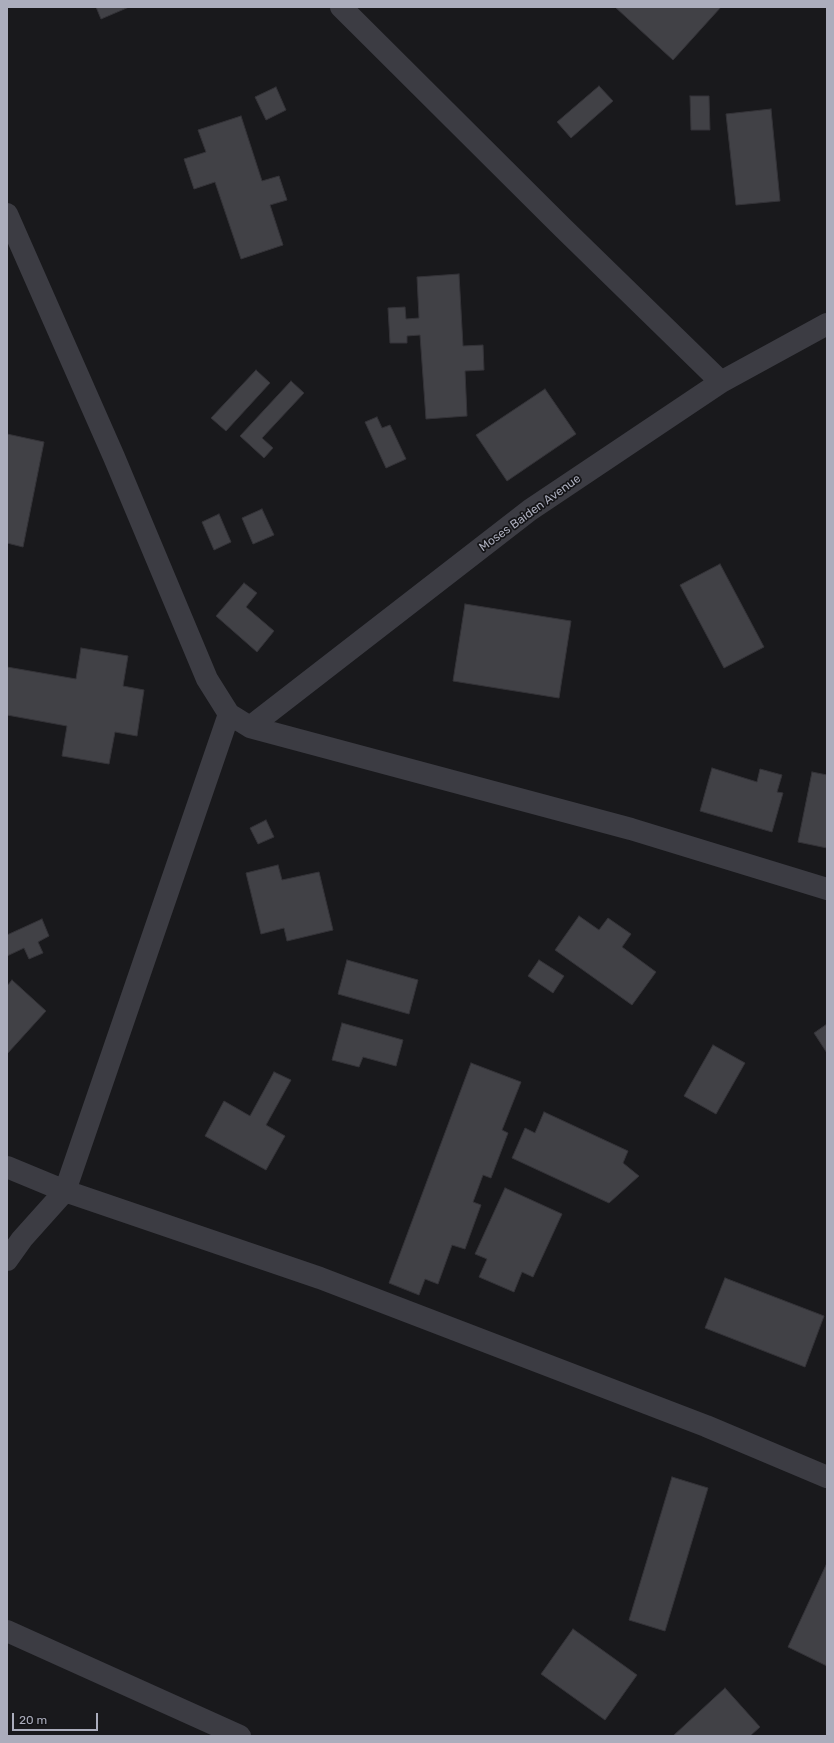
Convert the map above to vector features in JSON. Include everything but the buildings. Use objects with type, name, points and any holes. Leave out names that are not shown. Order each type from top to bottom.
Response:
[{"type":"street","points":[[341,7],[562,227],[721,382]]},
{"type":"street","points":[[7,214],[114,458],[207,679],[229,714],[250,727],[630,829],[827,890]]},
{"type":"street","name":"Moses Baiden Avenue","points":[[250,727],[530,510],[721,382],[827,324]]},
{"type":"street","points":[[7,1260],[22,1239],[65,1191],[229,714]]},
{"type":"street","points":[[7,1167],[65,1191],[320,1278],[706,1426],[827,1477]]},
{"type":"street","points":[[7,1631],[240,1736]]}]
